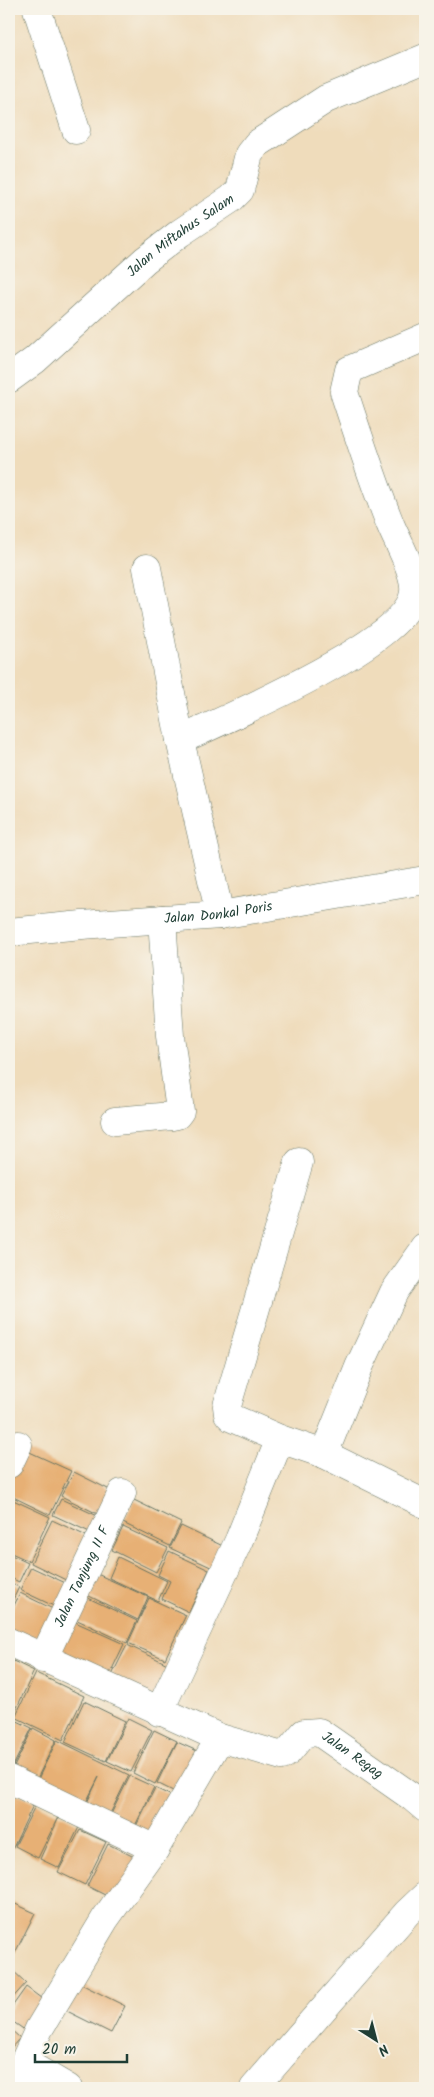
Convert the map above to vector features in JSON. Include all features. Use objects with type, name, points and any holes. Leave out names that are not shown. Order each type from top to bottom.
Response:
[{"type":"street","points":[[37,9],[76,130]]},
{"type":"street","name":"Jalan Miftahus Salam","points":[[9,379],[35,360],[145,260],[180,233],[231,199],[240,190],[249,154],[257,144],[326,99],[425,58]]},
{"type":"street","points":[[180,740],[284,692],[327,669],[397,620],[420,590],[413,579],[388,520],[344,392],[349,370],[425,336]]},
{"type":"street","points":[[147,568],[180,740],[220,915]]},
{"type":"street","name":"Jalan Donkal Poris","points":[[9,932],[82,924],[220,915],[425,880]]},
{"type":"street","points":[[115,1121],[172,1116],[177,1115],[180,1111],[170,1036],[162,919]]},
{"type":"street","points":[[300,1162],[227,1406],[228,1414],[232,1418],[280,1439],[324,1454],[425,1504]]},
{"type":"street","points":[[324,1454],[359,1367],[394,1292],[425,1248]]},
{"type":"street","points":[[159,1712],[240,1540],[280,1439]]},
{"type":"street","name":"Jalan Tanjung II F","points":[[43,1659],[122,1493]]},
{"type":"street","points":[[9,1642],[159,1712],[220,1738],[155,1849],[105,1918],[39,2029],[19,2078],[68,2088]]},
{"type":"street","name":"Jalan Regag","points":[[220,1738],[278,1755],[288,1752],[304,1733],[319,1732],[425,1808]]},
{"type":"street","points":[[9,1779],[155,1849]]},
{"type":"street","points":[[254,2088],[407,1913],[425,1896]]},
{"type":"building","points":[[23,1449],[71,1471],[50,1515],[9,1495],[9,1480]]},
{"type":"building","points":[[74,1472],[112,1491],[100,1515],[61,1496]]},
{"type":"building","points":[[9,1498],[50,1517],[29,1561],[9,1552]]},
{"type":"building","points":[[61,1499],[104,1519],[96,1535],[53,1515]]},
{"type":"building","points":[[134,1500],[181,1523],[170,1546],[123,1523]]},
{"type":"building","points":[[52,1520],[95,1540],[74,1584],[31,1563]]},
{"type":"building","points":[[181,1526],[227,1548],[217,1570],[170,1548]]},
{"type":"building","points":[[123,1527],[168,1548],[156,1572],[112,1550]]},
{"type":"building","points":[[169,1551],[209,1570],[189,1612],[162,1599],[170,1581],[158,1575]]},
{"type":"building","points":[[9,1554],[28,1563],[19,1582],[9,1577]]},
{"type":"building","points":[[118,1557],[167,1581],[158,1601],[109,1578]]},
{"type":"building","points":[[31,1567],[72,1586],[60,1609],[20,1590]]},
{"type":"building","points":[[97,1574],[148,1597],[138,1620],[87,1595]]},
{"type":"building","points":[[9,1583],[19,1587],[9,1608]]},
{"type":"building","points":[[20,1593],[55,1610],[36,1648],[9,1635],[9,1616]]},
{"type":"building","points":[[86,1597],[137,1621],[127,1643],[75,1619]]},
{"type":"building","points":[[149,1598],[186,1615],[165,1659],[128,1643]]},
{"type":"building","points":[[73,1621],[124,1644],[106,1682],[55,1659]]},
{"type":"building","points":[[127,1645],[172,1666],[153,1704],[108,1683]]},
{"type":"building","points":[[9,1659],[34,1671],[13,1716],[9,1714]]},
{"type":"building","points":[[36,1673],[84,1696],[63,1740],[15,1717]]},
{"type":"building","points":[[84,1701],[125,1721],[106,1761],[65,1742]]},
{"type":"building","points":[[9,1717],[32,1728],[11,1770],[9,1769]]},
{"type":"building","points":[[128,1718],[152,1730],[131,1772],[107,1761]]},
{"type":"building","points":[[33,1728],[56,1740],[35,1783],[12,1771]]},
{"type":"building","points":[[154,1730],[177,1741],[155,1784],[133,1773]]},
{"type":"building","points":[[57,1740],[129,1775],[108,1818],[85,1807],[99,1777],[84,1806],[36,1783]]},
{"type":"building","points":[[177,1742],[204,1754],[183,1796],[157,1783]]},
{"type":"building","points":[[130,1776],[154,1787],[133,1830],[109,1818]]},
{"type":"building","points":[[155,1788],[178,1799],[158,1842],[134,1830]]},
{"type":"building","points":[[9,1791],[34,1803],[12,1850],[9,1849]]},
{"type":"building","points":[[36,1804],[59,1815],[38,1858],[15,1846]]},
{"type":"building","points":[[60,1815],[80,1825],[59,1868],[40,1859]]},
{"type":"building","points":[[80,1830],[106,1842],[85,1885],[58,1872]]},
{"type":"building","points":[[108,1844],[138,1859],[117,1901],[87,1886]]},
{"type":"building","points":[[11,1902],[35,1913],[14,1955],[9,1953],[9,1907]]},
{"type":"building","points":[[9,1967],[26,1983],[9,2002]]},
{"type":"building","points":[[77,1982],[125,2006],[111,2033],[63,2009]]},
{"type":"building","points":[[26,1987],[49,2004],[29,2033],[9,2019],[9,2011]]},
{"type":"building","points":[[9,2028],[20,2038],[9,2050]]}]
